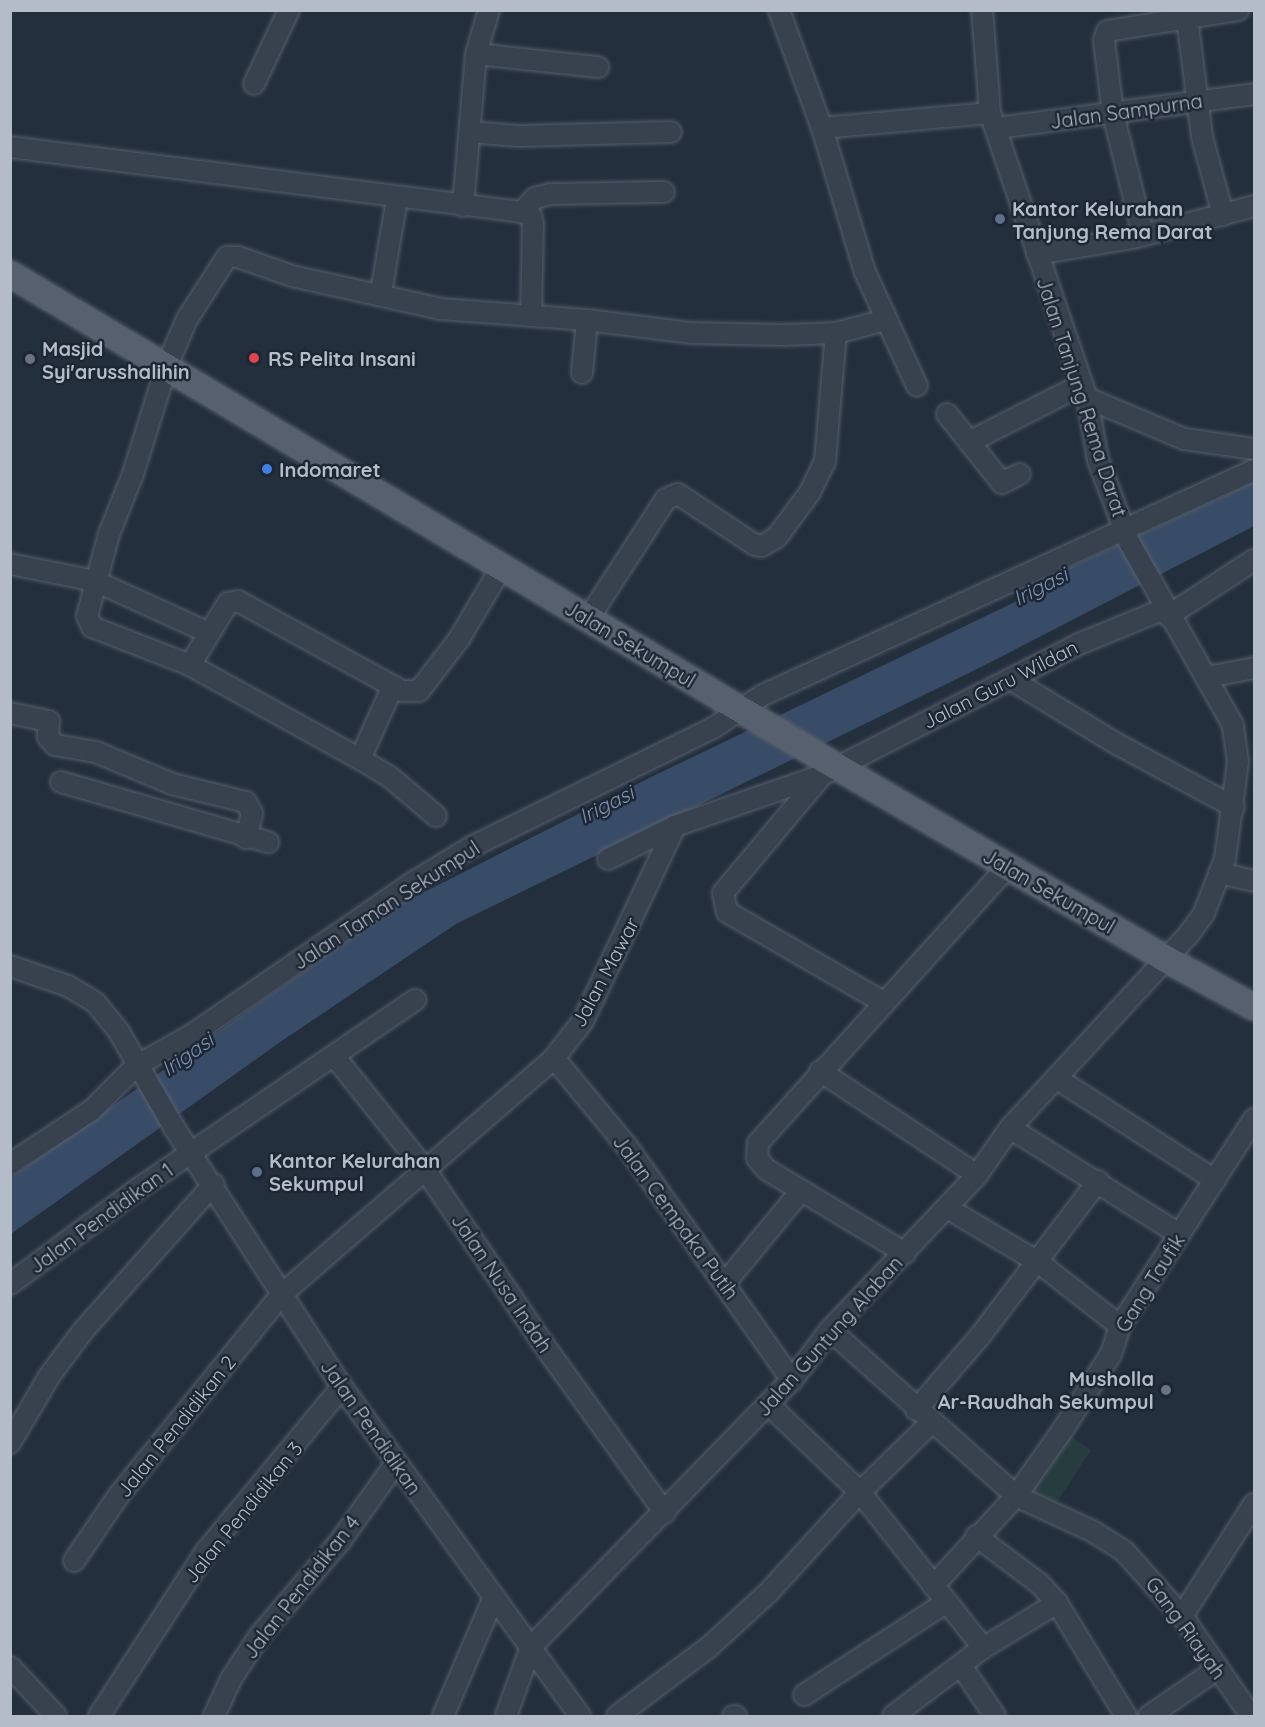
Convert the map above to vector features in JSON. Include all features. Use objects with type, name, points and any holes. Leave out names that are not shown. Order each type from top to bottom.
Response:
[{"type":"main road","name":"Jalan Sekumpul","points":[[10,274],[749,715],[826,765],[1254,1007]]},
{"type":"street","points":[[254,84],[289,10]]},
{"type":"street","points":[[463,206],[476,54],[489,10]]},
{"type":"street","points":[[779,10],[822,128],[865,272],[917,386]]},
{"type":"street","name":"Jalan Tanjung Rema Darat","points":[[982,10],[994,121],[1084,391],[1098,460],[1126,535],[1164,608],[1233,724],[1238,747],[1234,807],[1219,873],[1204,913],[1164,958]]},
{"type":"street","points":[[1143,234],[1113,114],[1104,41],[1107,31],[1186,14],[1238,10]]},
{"type":"street","points":[[1186,14],[1200,101],[1202,137],[1223,215]]},
{"type":"street","points":[[476,54],[598,67]]},
{"type":"street","name":"Jalan Sampurna","points":[[822,128],[1113,114],[1254,94]]},
{"type":"street","points":[[470,132],[518,136],[671,132]]},
{"type":"street","points":[[10,147],[397,198],[522,212],[531,216],[533,224],[531,316]]},
{"type":"street","points":[[522,212],[535,198],[550,194],[664,192]]},
{"type":"street","points":[[381,293],[397,198]]},
{"type":"street","points":[[1037,254],[1143,234],[1254,206]]},
{"type":"street","points":[[436,816],[390,777],[360,759],[190,665],[92,627],[87,616],[94,581],[133,474],[166,368],[187,319],[227,257],[238,257],[292,276],[381,293],[441,309],[587,320],[692,333],[836,333],[886,320]]},
{"type":"street","points":[[582,373],[587,320]]},
{"type":"street","points":[[588,619],[666,500],[673,496],[678,494],[755,545],[762,546],[777,537],[810,492],[825,460],[836,333]]},
{"type":"street","points":[[969,442],[1084,391],[1185,439],[1254,449]]},
{"type":"street","points":[[947,414],[1002,483],[1020,474]]},
{"type":"street","name":"Jalan Taman Sekumpul","points":[[10,1164],[92,1110],[190,1036],[410,884],[471,847],[713,728],[749,715],[1126,535],[1254,470]]},
{"type":"street","name":"Jalan Guru Wildan","points":[[826,765],[1010,679],[1079,644],[1164,608],[1254,560]]},
{"type":"street","points":[[10,564],[94,581],[207,632]]},
{"type":"street","points":[[190,665],[207,632],[228,603],[243,602],[393,686],[410,693],[427,686],[501,567]]},
{"type":"street","points":[[1207,677],[1254,668]]},
{"type":"street","points":[[1010,679],[1117,744],[1234,807]]},
{"type":"street","points":[[360,759],[393,686]]},
{"type":"street","points":[[10,713],[49,721],[48,738],[55,745],[96,752],[172,784],[246,802],[252,813],[246,838]]},
{"type":"street","points":[[608,859],[675,826],[826,765]]},
{"type":"street","points":[[826,765],[723,892],[728,912],[883,1002]]},
{"type":"street","points":[[61,782],[246,838],[268,842]]},
{"type":"street","name":"Jalan Mawar","points":[[282,1294],[424,1168],[484,1122],[554,1058],[588,1011],[675,826]]},
{"type":"street","points":[[905,1253],[800,1192],[766,1169],[756,1152],[758,1143],[820,1071],[1007,867]]},
{"type":"street","points":[[1219,873],[1254,881]]},
{"type":"street","name":"Jalan Guntung Alaban","points":[[506,1716],[531,1647],[665,1513],[792,1380],[830,1330],[977,1174],[1010,1128],[1164,958]]},
{"type":"street","name":"Jalan Pendidikan","points":[[10,966],[68,986],[95,1002],[119,1032],[140,1072],[175,1129],[214,1184],[342,1387],[580,1716]]},
{"type":"street","name":"Jalan Pendidikan 1","points":[[10,1284],[192,1151],[335,1057],[415,1000]]},
{"type":"street","name":"Jalan Nusa Indah","points":[[335,1057],[424,1168],[546,1348],[665,1513]]},
{"type":"street","name":"Jalan Cempaka Putih","points":[[554,1058],[626,1145],[792,1380]]},
{"type":"street","points":[[820,1071],[977,1174]]},
{"type":"street","points":[[1056,1078],[1215,1180]]},
{"type":"street","name":"Gang Taufik","points":[[933,1586],[976,1536],[1016,1496],[1111,1354],[1120,1326],[1254,1119]]},
{"type":"street","points":[[1010,1128],[1098,1181],[1179,1234]]},
{"type":"street","points":[[916,1410],[1038,1263],[1098,1181]]},
{"type":"street","points":[[10,1443],[50,1374],[82,1332],[214,1184]]},
{"type":"street","points":[[724,1283],[800,1192]]},
{"type":"street","points":[[946,1208],[1038,1263],[1120,1326]]},
{"type":"street","name":"Jalan Pendidikan 2","points":[[74,1561],[119,1495],[282,1294]]},
{"type":"street","name":"Gang Riayah","points":[[830,1330],[916,1410],[1016,1496],[1092,1531],[1124,1551],[1182,1616],[1216,1670],[1253,1716]]},
{"type":"street","name":"Jalan Pendidikan 3","points":[[99,1716],[131,1671],[207,1550],[342,1387]]},
{"type":"street","points":[[768,1404],[860,1492],[982,1648]]},
{"type":"street","points":[[631,1712],[709,1647],[768,1593],[860,1492],[931,1423]]},
{"type":"street","name":"Jalan Pendidikan 4","points":[[214,1716],[231,1679],[260,1635],[341,1540],[396,1463]]},
{"type":"street","points":[[1182,1616],[1254,1504]]},
{"type":"street","points":[[976,1536],[1040,1584],[1057,1603],[1126,1716]]},
{"type":"street","points":[[443,1716],[494,1597]]},
{"type":"street","points":[[804,1695],[945,1603]]},
{"type":"street","points":[[893,1716],[962,1667],[982,1648],[1057,1603]]},
{"type":"street","points":[[10,1666],[57,1716]]},
{"type":"street","points":[[962,1667],[994,1716]]},
{"type":"street","points":[[1149,1716],[1216,1670]]},
{"type":"green space","points":[[1066,1433],[1091,1450],[1056,1504],[1035,1492],[1034,1485]]},
{"type":"water","name":"Irigasi","points":[[1254,482],[1254,526],[981,667],[456,924],[283,1040],[11,1234],[10,1178],[397,906],[649,778],[1044,588],[1066,569]]},
{"type":"place","name":"Kantor Kelurahan Tanjung Rema Darat","points":[[1000,219]]},
{"type":"place","name":"RS Pelita Insani","points":[[254,358]]},
{"type":"place","name":"Masjid Syi'arusshalihin","points":[[30,359]]},
{"type":"place","name":"Indomaret","points":[[267,469]]},
{"type":"place","name":"Kantor Kelurahan Sekumpul","points":[[257,1172]]},
{"type":"place","name":"Musholla Ar-Raudhah Sekumpul","points":[[1166,1390]]}]
